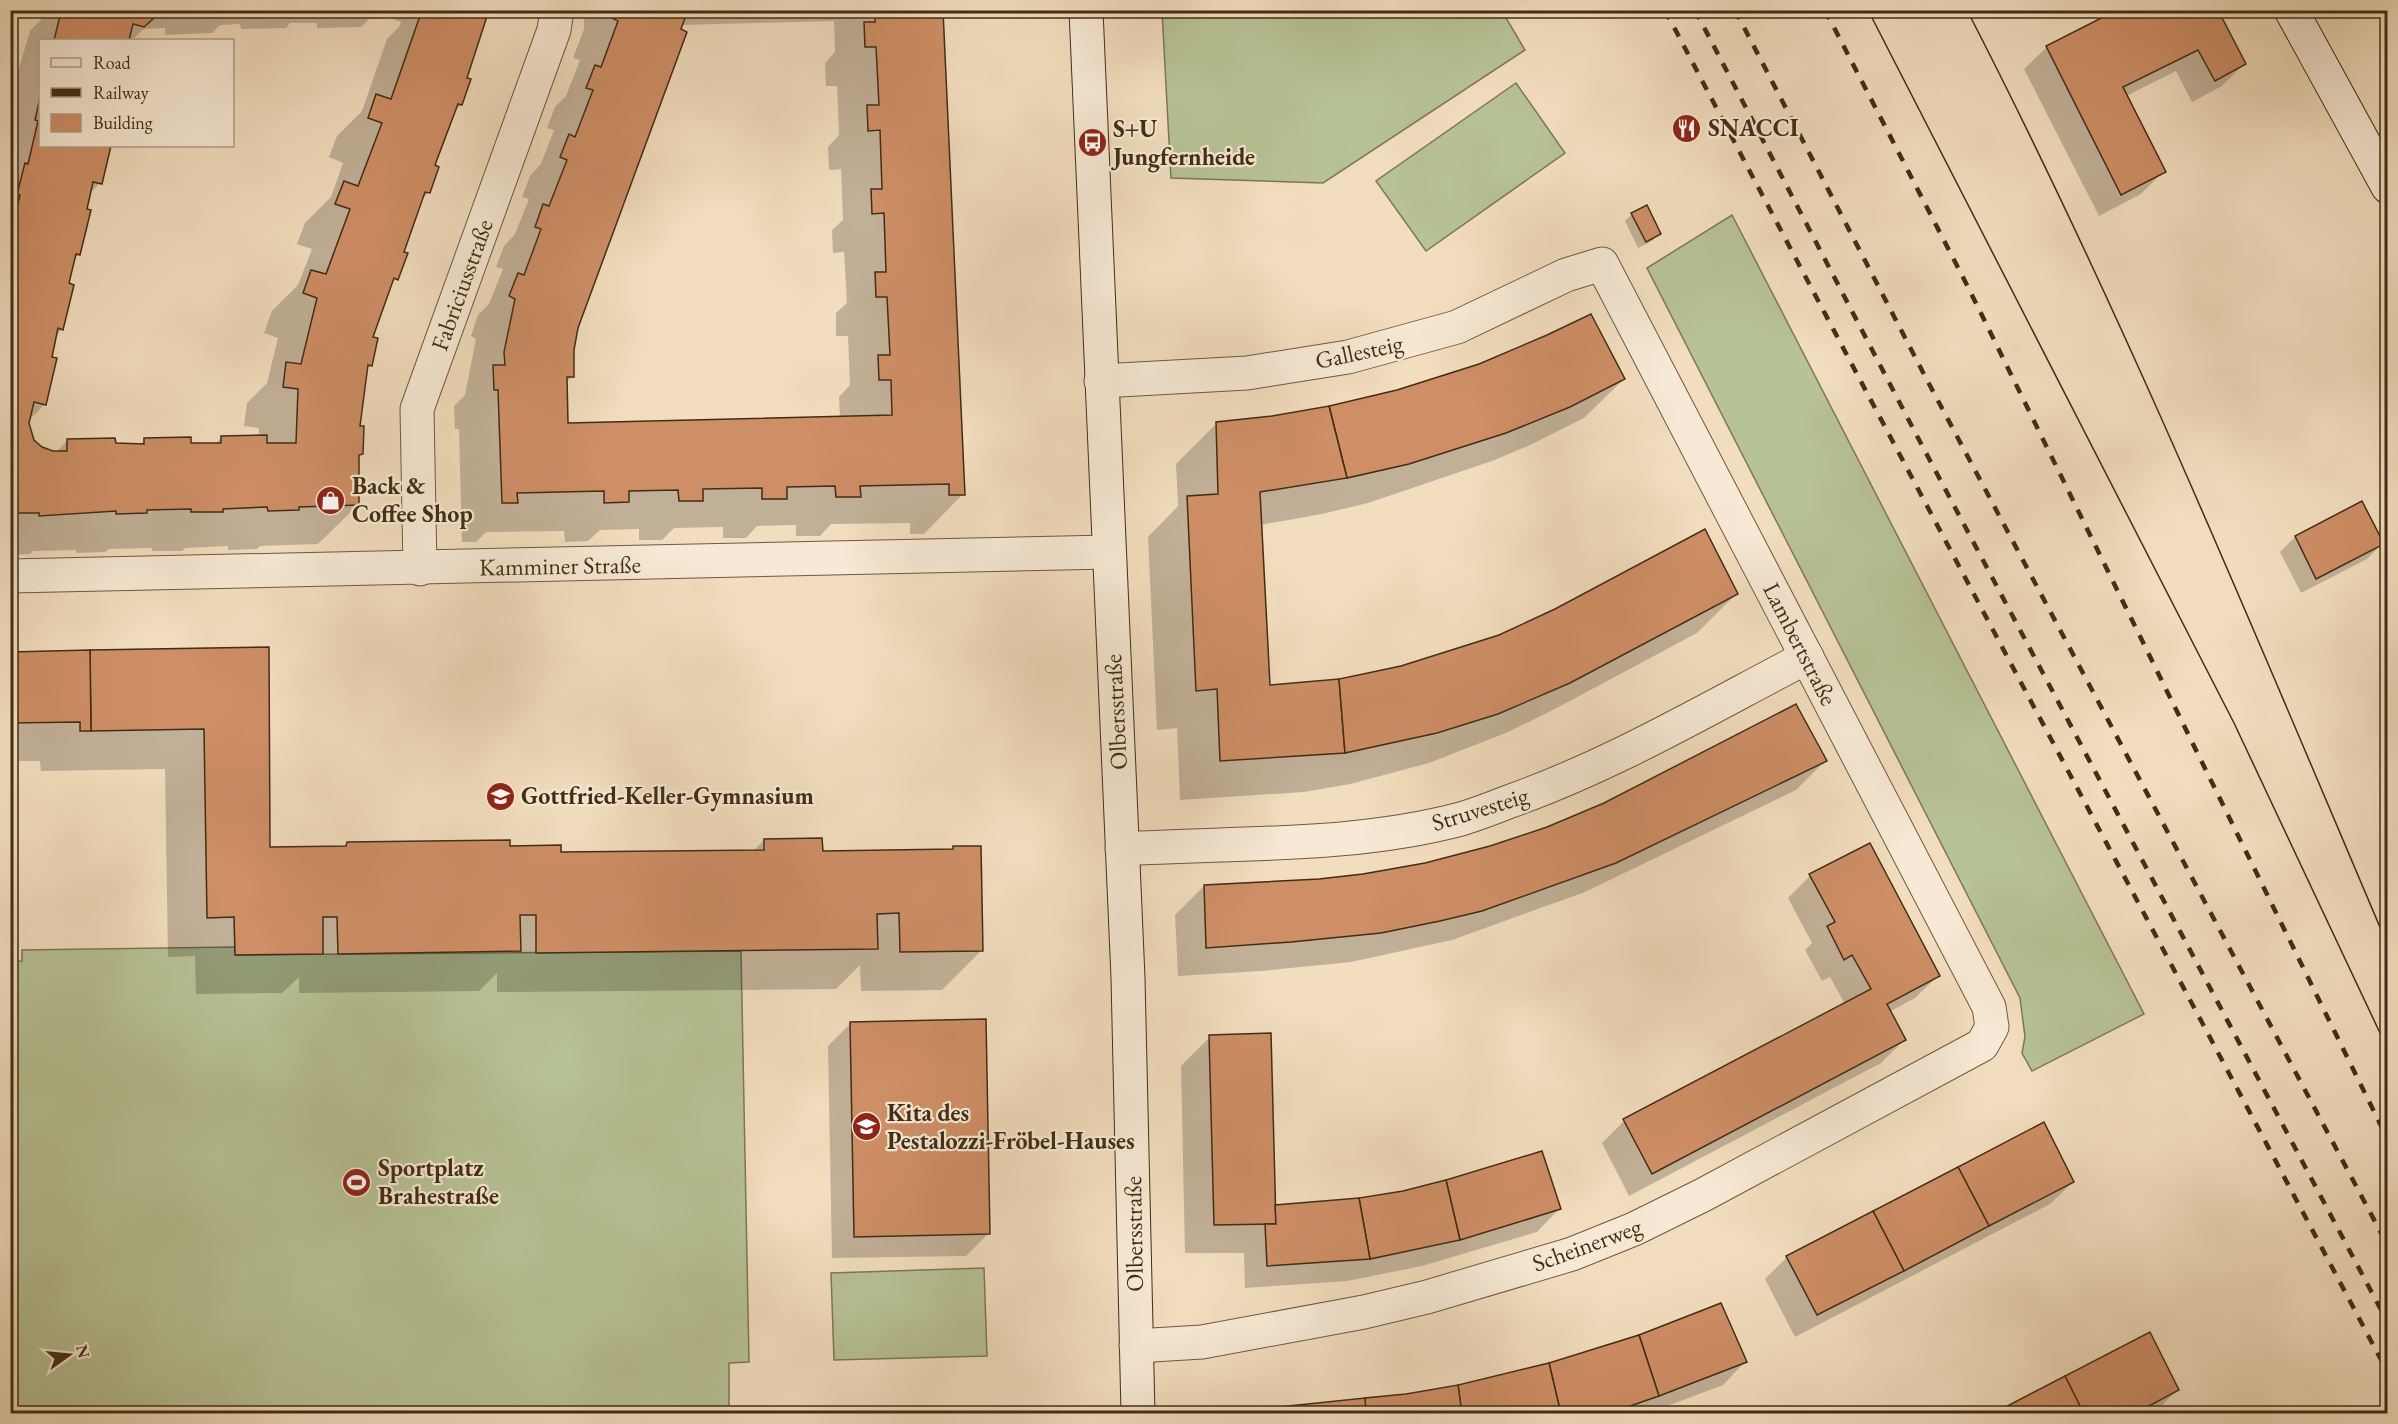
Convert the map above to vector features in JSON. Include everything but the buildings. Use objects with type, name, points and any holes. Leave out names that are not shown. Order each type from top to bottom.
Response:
[{"type":"street","name":"Fabriciusstraße","points":[[420,569],[417,409],[554,30],[557,10]]},
{"type":"street","name":"Olbersstraße","points":[[1086,10],[1128,978],[1137,1413]]},
{"type":"street","points":[[2291,10],[2388,187]]},
{"type":"street","name":"Gallesteig","points":[[1101,381],[1246,373],[1348,357],[1457,327],[1566,275],[1602,264]]},
{"type":"street","name":"Lambertstraße","points":[[1602,264],[1989,1007],[1992,1027]]},
{"type":"street","name":"Kamminer Straße","points":[[10,576],[420,569],[1109,552]]},
{"type":"street","name":"Struvesteig","points":[[1122,849],[1331,840],[1462,819],[1595,768],[1807,657]]},
{"type":"street","name":"Scheinerweg","points":[[1136,1346],[1202,1342],[1364,1312],[1426,1297],[1572,1254],[1634,1229],[1703,1195],[1982,1046],[1992,1027]]},
{"type":"green space","points":[[1162,11],[1502,11],[1525,50],[1323,183],[1171,178]]},
{"type":"green space","points":[[1516,83],[1565,153],[1426,251],[1376,181]]},
{"type":"green space","points":[[1732,215],[2144,1014],[2032,1071],[2022,1053],[2025,1037],[2020,998],[1647,268]]},
{"type":"green space","name":"Sportplatz Brahestraße","points":[[235,947],[236,955],[741,951],[749,1362],[729,1363],[729,1413],[11,1413],[10,962],[22,961],[22,950]]},
{"type":"green space","points":[[984,1268],[987,1356],[834,1360],[831,1273]]},
{"type":"tram line","points":[[1868,10],[2234,723],[2388,1050]]},
{"type":"tram line","points":[[1967,10],[2025,125],[2134,357],[2388,946]]},
{"type":"railway","points":[[1665,10],[2388,1373]]},
{"type":"railway","points":[[1695,10],[1917,436],[2388,1323]]},
{"type":"railway","points":[[1735,10],[1927,380],[2388,1246]]},
{"type":"railway","points":[[1825,10],[1968,287],[2388,1140]]},
{"type":"place","name":"SNACCI","points":[[1687,128]]},
{"type":"place","name":"S+U Jungfernheide","points":[[1092,143]]},
{"type":"place","name":"Back & Coffee Shop","points":[[331,500]]},
{"type":"place","name":"Gottfried-Keller-Gymnasium","points":[[500,796]]},
{"type":"place","name":"Kita des Pestalozzi-Fröbel-Hauses","points":[[866,1127]]},
{"type":"place","name":"Sportplatz Brahestraße","points":[[357,1182]]}]
